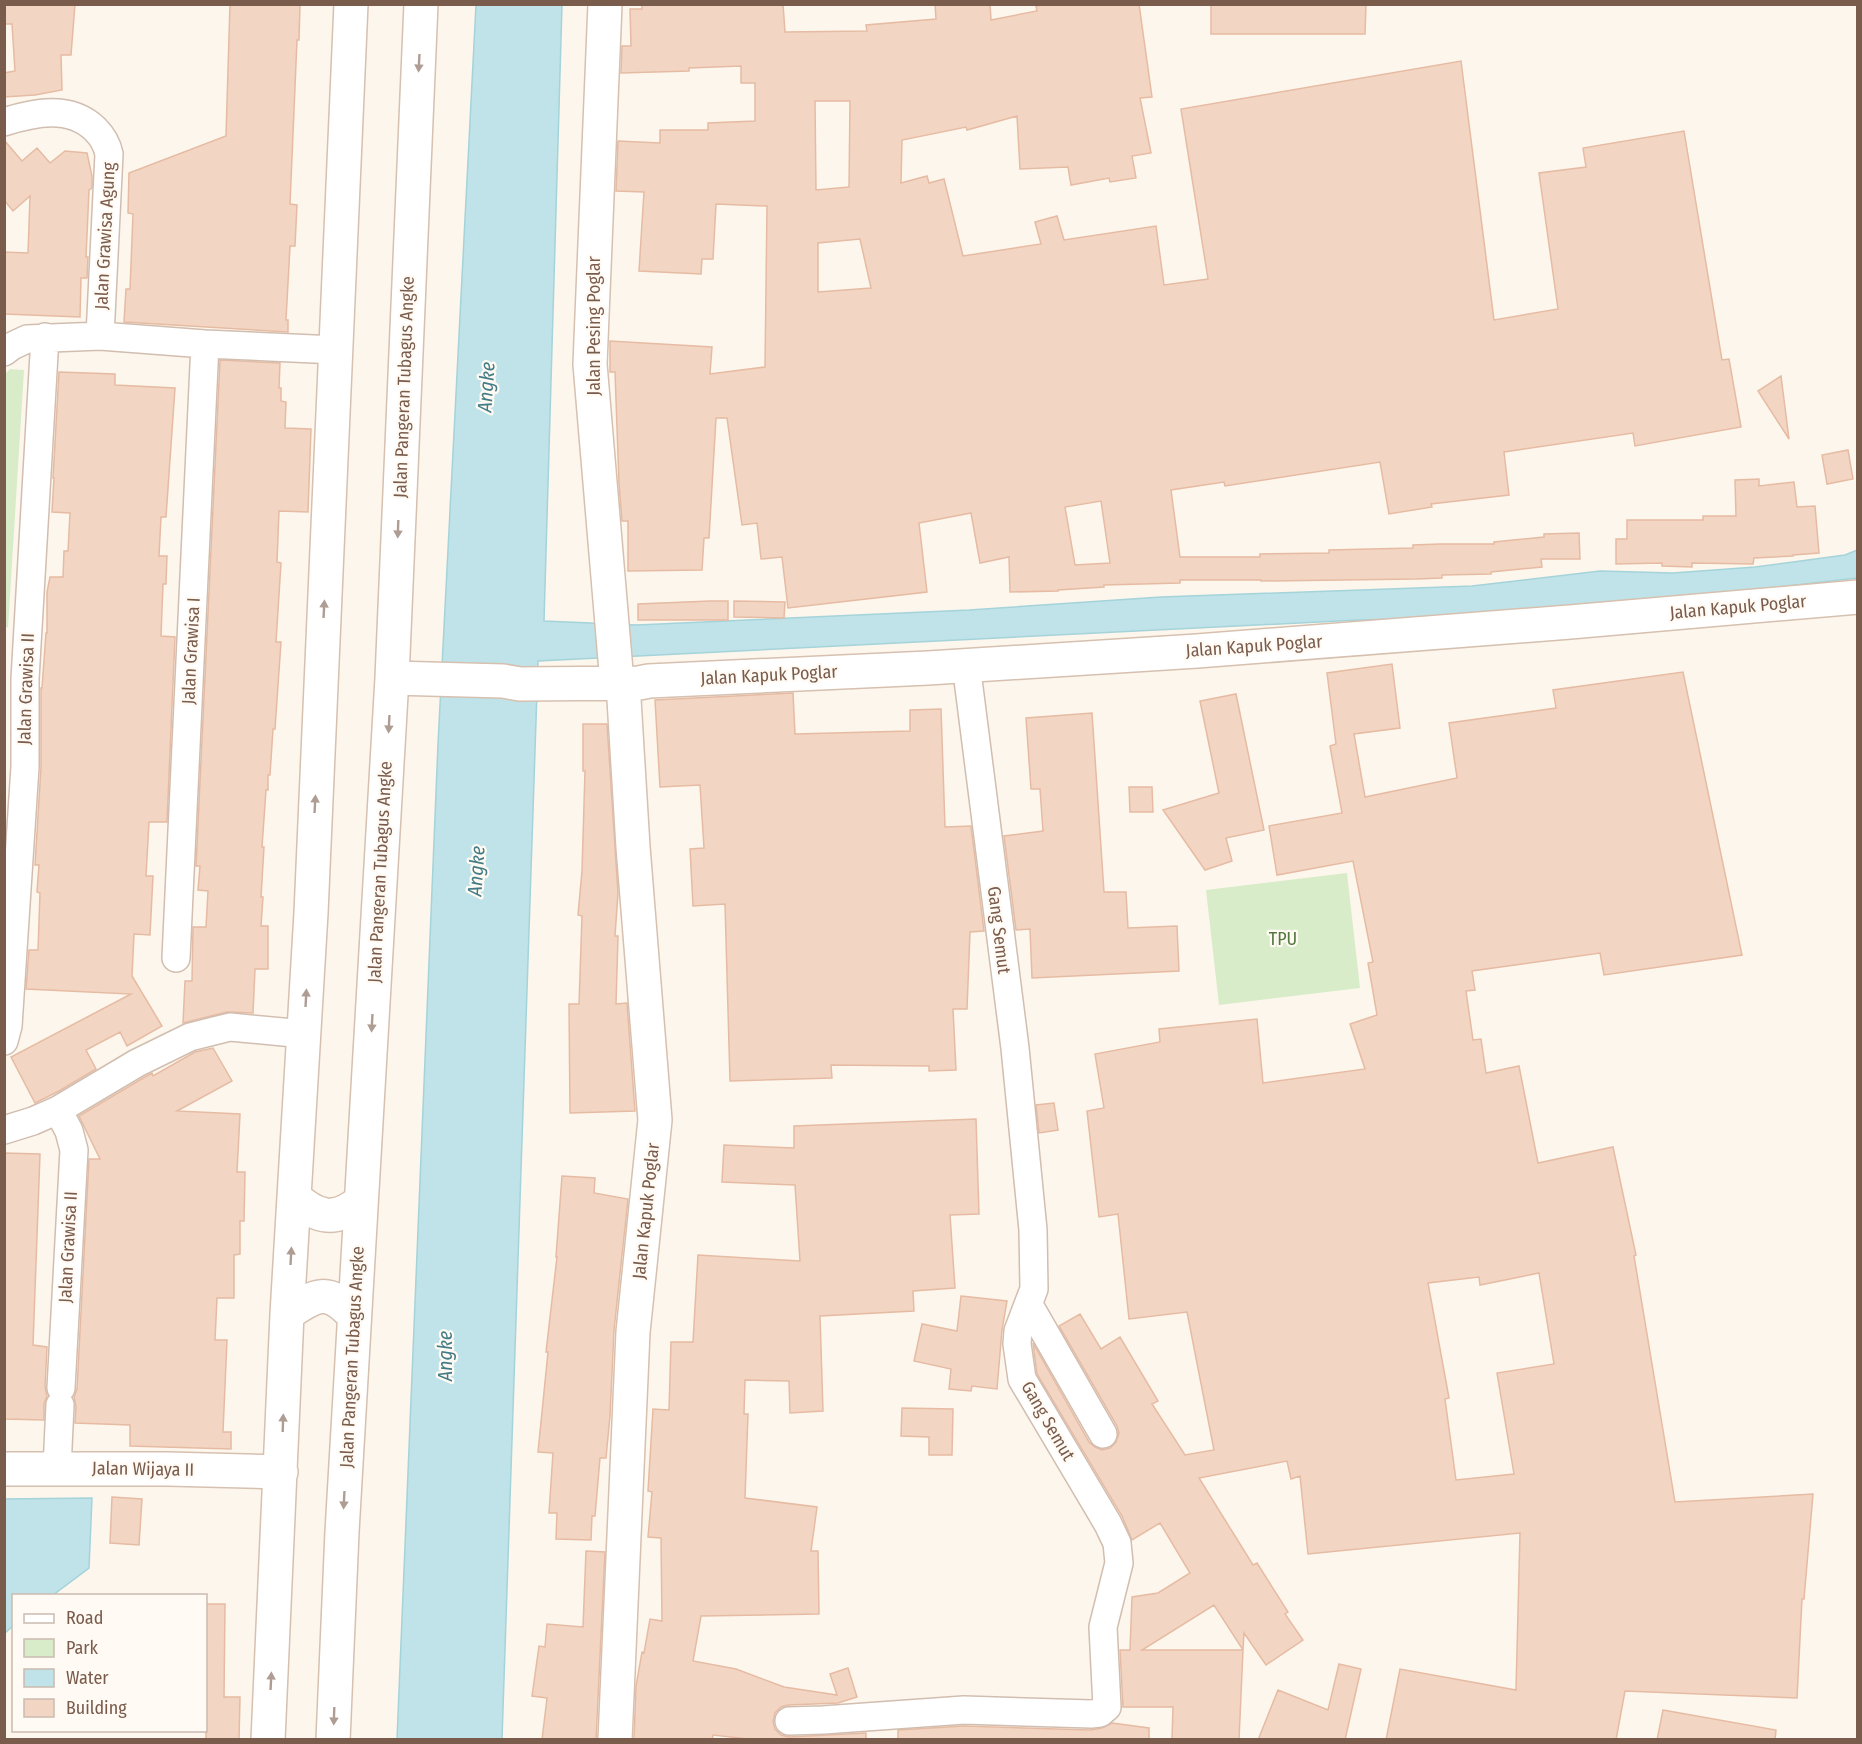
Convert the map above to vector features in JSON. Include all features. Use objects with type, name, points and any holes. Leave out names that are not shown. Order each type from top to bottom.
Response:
[{"type":"main road","points":[[268,1740],[294,1197],[291,1033],[336,350],[351,4]]},
{"type":"main road","name":"Jalan Pangeran Tubagus Angke","points":[[333,1740],[342,1532],[361,1201],[402,678],[421,4]]},
{"type":"main road","name":"Jalan Pesing Poglar","points":[[604,4],[590,364],[618,678]]},
{"type":"main road","name":"Jalan Kapuk Poglar","points":[[615,1740],[633,1332],[655,1120],[618,678],[928,668],[1197,651],[1857,597]]},
{"type":"main road","points":[[402,678],[503,681],[520,684],[618,678]]},
{"type":"main road","points":[[294,1197],[313,1212],[325,1215],[337,1215],[349,1211],[361,1201]]},
{"type":"main road","points":[[287,1314],[312,1298],[324,1296],[343,1304],[354,1316]]},
{"type":"main road","name":"Jalan Wijaya II","points":[[4,1468],[281,1472]]},
{"type":"street","name":"Jalan Grawisa Agung","points":[[4,122],[30,116],[69,114],[89,123],[102,136],[107,146],[109,154],[100,336]]},
{"type":"street","name":"Jalan Grawisa Agung","points":[[4,352],[27,339],[100,336],[336,350]]},
{"type":"street","name":"Jalan Grawisa II","points":[[4,1041],[8,1026],[16,639],[45,337]]},
{"type":"street","name":"Jalan Grawisa I","points":[[176,958],[205,344]]},
{"type":"street","name":"Gang Semut","points":[[789,1721],[964,1710],[1091,1714],[1100,1713],[1107,1707],[1103,1627],[1119,1563],[1117,1543],[1022,1379],[1017,1344],[1018,1331],[1034,1289],[1034,1230],[966,664]]},
{"type":"street","points":[[4,1130],[58,1110],[138,1063],[190,1037],[230,1027],[291,1033]]},
{"type":"street","name":"Jalan Grawisa II","points":[[57,1468],[74,1150],[69,1131],[58,1110]]},
{"type":"street","points":[[1029,1305],[1103,1434]]},
{"type":"green space","points":[[10,369],[24,370],[8,628],[4,625],[4,375]]},
{"type":"green space","name":"TPU","points":[[1347,873],[1360,988],[1219,1005],[1206,890]]},
{"type":"water","name":"Angke","points":[[476,5],[562,5],[544,621],[637,625],[969,610],[1161,597],[1472,586],[1600,571],[1673,573],[1755,567],[1845,555],[1857,550],[1857,578],[1608,606],[1465,618],[1358,620],[538,661],[502,1739],[397,1740],[438,744]]},
{"type":"water","points":[[92,1498],[89,1568],[54,1594],[12,1594],[12,1627],[5,1633],[5,1499]]},
{"type":"building","points":[[4,4],[75,4],[71,55],[61,55],[62,90],[4,97],[4,73],[15,71],[12,24],[4,24]]},
{"type":"building","points":[[230,4],[300,4],[290,204],[297,205],[295,246],[290,246],[286,320],[288,320],[288,332],[124,322],[126,289],[130,289],[133,214],[128,213],[129,173],[226,136]]},
{"type":"building","points":[[642,4],[783,4],[785,32],[867,31],[866,25],[936,19],[935,4],[990,4],[991,20],[1037,11],[1036,6],[1046,4],[1139,4],[1152,97],[1140,98],[1151,153],[1132,156],[1136,178],[1110,182],[1109,178],[1071,185],[1068,167],[1020,169],[1017,116],[967,130],[966,127],[902,140],[901,183],[927,176],[929,183],[944,179],[963,256],[1041,244],[1035,222],[1057,216],[1064,240],[1156,226],[1164,285],[1208,279],[1181,109],[1461,61],[1494,320],[1558,309],[1539,173],[1586,167],[1583,148],[1684,131],[1722,360],[1729,359],[1741,427],[1635,446],[1633,433],[1504,452],[1509,495],[1431,504],[1432,507],[1389,514],[1380,462],[1225,486],[1224,482],[1171,490],[1180,557],[1260,557],[1260,554],[1413,548],[1413,545],[1494,544],[1494,542],[1544,537],[1544,534],[1579,533],[1580,559],[1541,559],[1542,567],[1491,572],[1491,574],[1442,575],[1442,578],[1180,580],[1180,583],[1104,585],[1104,587],[1058,591],[1010,592],[1009,557],[980,563],[971,513],[919,523],[927,592],[788,608],[782,557],[761,559],[757,523],[742,525],[727,418],[716,418],[709,538],[704,538],[702,570],[628,571],[628,521],[622,521],[615,372],[610,372],[610,341],[712,347],[710,374],[765,367],[767,206],[716,204],[713,259],[702,259],[701,274],[639,271],[644,192],[616,191],[618,141],[660,143],[660,130],[708,130],[708,123],[755,121],[755,83],[741,83],[741,66],[689,68],[689,71],[621,73],[622,46],[631,46],[630,9],[642,9]],"holes":[[[815,101],[850,101],[849,187],[816,190]],[[860,239],[871,288],[818,292],[818,243]],[[1101,501],[1110,563],[1075,565],[1065,507]]]},
{"type":"building","points":[[1211,4],[1366,4],[1365,34],[1211,34]]},
{"type":"building","points":[[4,140],[22,161],[37,148],[50,163],[65,151],[87,153],[92,188],[89,190],[87,278],[81,278],[80,317],[4,314],[4,252],[28,253],[30,196],[13,211],[4,200]]},
{"type":"building","points":[[220,360],[280,363],[281,401],[286,402],[285,428],[311,429],[308,512],[279,511],[277,562],[281,563],[276,642],[281,642],[275,729],[273,729],[268,790],[266,790],[262,847],[264,847],[261,926],[268,926],[268,969],[255,969],[253,1013],[227,1012],[183,1023],[185,981],[192,981],[193,927],[206,927],[208,891],[198,890],[200,866],[196,866]]},
{"type":"building","points":[[59,372],[115,374],[115,385],[175,388],[166,517],[161,517],[159,556],[167,556],[166,584],[163,584],[161,636],[175,637],[167,822],[149,822],[146,876],[153,876],[150,935],[134,934],[132,976],[162,1026],[127,1046],[120,1032],[86,1050],[96,1069],[35,1103],[11,1057],[131,994],[26,989],[29,950],[38,950],[40,893],[37,892],[39,865],[35,865],[41,767],[41,688],[47,633],[47,592],[50,577],[63,577],[64,551],[68,551],[70,513],[52,512]]},
{"type":"building","points":[[1781,376],[1789,439],[1758,391]]},
{"type":"building","points":[[1848,450],[1853,479],[1827,484],[1822,455]]},
{"type":"building","points":[[1759,479],[1759,486],[1794,482],[1797,507],[1815,506],[1819,553],[1754,558],[1753,564],[1692,563],[1692,567],[1662,566],[1662,563],[1616,564],[1616,539],[1627,539],[1627,520],[1703,520],[1703,516],[1736,516],[1735,480]]},
{"type":"building","points":[[728,601],[728,620],[638,620],[638,604]]},
{"type":"building","points":[[734,601],[785,602],[784,618],[734,617]]},
{"type":"building","points":[[1392,664],[1400,728],[1354,734],[1365,797],[1457,778],[1449,723],[1556,708],[1553,690],[1683,672],[1742,955],[1604,975],[1600,953],[1472,971],[1475,990],[1466,991],[1473,1040],[1481,1039],[1486,1073],[1519,1066],[1538,1163],[1613,1147],[1636,1255],[1634,1256],[1675,1502],[1813,1494],[1804,1599],[1802,1599],[1797,1698],[1625,1691],[1616,1740],[1386,1740],[1400,1669],[1516,1690],[1520,1533],[1308,1554],[1300,1476],[1291,1479],[1287,1461],[1199,1478],[1253,1565],[1257,1563],[1288,1612],[1285,1614],[1303,1640],[1266,1665],[1244,1633],[1239,1740],[1172,1740],[1173,1707],[1123,1707],[1120,1650],[1130,1650],[1132,1597],[1158,1593],[1190,1573],[1160,1523],[1132,1540],[1122,1516],[1037,1374],[1033,1343],[1089,1442],[1095,1447],[1102,1450],[1110,1448],[1116,1442],[1119,1433],[1059,1326],[1080,1314],[1101,1349],[1120,1337],[1158,1401],[1152,1404],[1185,1455],[1214,1450],[1187,1312],[1129,1319],[1118,1214],[1099,1217],[1087,1111],[1104,1108],[1095,1054],[1160,1042],[1159,1029],[1257,1019],[1263,1083],[1365,1069],[1350,1024],[1377,1015],[1368,963],[1373,962],[1353,861],[1277,875],[1269,826],[1342,813],[1330,746],[1336,744],[1327,673]],"holes":[[[1539,1273],[1554,1364],[1497,1373],[1514,1474],[1456,1480],[1445,1399],[1449,1398],[1428,1283],[1479,1277],[1480,1285]],[[1214,1605],[1243,1650],[1142,1650]]]},
{"type":"building","points":[[793,693],[795,734],[910,731],[910,710],[941,709],[945,827],[971,826],[984,931],[970,932],[967,1009],[953,1009],[956,1070],[929,1071],[929,1066],[831,1065],[832,1078],[730,1081],[725,904],[693,906],[690,849],[704,848],[700,785],[660,787],[655,700]]},
{"type":"building","points":[[1236,694],[1264,830],[1226,838],[1232,861],[1205,870],[1163,810],[1219,793],[1200,701]]},
{"type":"building","points":[[1092,713],[1104,892],[1126,892],[1128,928],[1177,926],[1179,971],[1032,978],[1030,929],[1016,930],[1004,836],[1043,831],[1040,789],[1031,789],[1026,718]]},
{"type":"building","points":[[583,724],[607,724],[618,893],[615,936],[618,936],[616,1004],[627,1003],[635,1111],[570,1113],[569,1004],[579,1004],[582,916],[578,915],[582,871],[585,771],[583,771]]},
{"type":"building","points":[[1129,787],[1152,787],[1153,812],[1130,812]]},
{"type":"building","points":[[213,1048],[232,1081],[177,1111],[240,1114],[237,1172],[245,1172],[244,1221],[240,1221],[240,1254],[234,1255],[234,1298],[217,1298],[215,1340],[227,1340],[223,1432],[231,1432],[231,1449],[130,1446],[130,1425],[75,1423],[74,1397],[77,1389],[89,1159],[100,1159],[79,1116],[152,1073],[153,1076],[195,1052]]},
{"type":"building","points":[[1054,1103],[1058,1130],[1039,1133],[1036,1105]]},
{"type":"building","points":[[976,1119],[979,1214],[950,1215],[955,1288],[913,1291],[914,1311],[820,1316],[823,1411],[790,1413],[789,1381],[745,1380],[744,1414],[748,1414],[745,1498],[817,1507],[811,1551],[818,1551],[819,1614],[701,1616],[693,1661],[736,1669],[784,1687],[837,1695],[830,1674],[848,1668],[857,1697],[838,1703],[781,1707],[775,1713],[773,1722],[775,1729],[781,1735],[789,1737],[866,1733],[866,1740],[757,1740],[713,1735],[712,1740],[634,1740],[636,1686],[642,1652],[644,1653],[650,1619],[662,1621],[661,1538],[648,1537],[652,1492],[648,1491],[653,1409],[669,1410],[671,1342],[693,1342],[698,1255],[800,1261],[795,1185],[722,1182],[724,1145],[794,1148],[794,1126]]},
{"type":"building","points":[[4,1153],[40,1154],[33,1345],[47,1347],[45,1387],[47,1396],[44,1404],[44,1420],[4,1419]]},
{"type":"building","points":[[562,1176],[595,1178],[594,1193],[628,1199],[614,1330],[606,1458],[600,1458],[591,1540],[556,1539],[557,1513],[549,1513],[553,1453],[538,1452],[557,1257]]},
{"type":"building","points":[[961,1296],[1007,1301],[997,1389],[972,1386],[971,1391],[949,1389],[951,1369],[914,1361],[922,1324],[957,1331]]},
{"type":"building","points":[[902,1408],[953,1409],[952,1455],[929,1455],[929,1437],[901,1436]]},
{"type":"building","points":[[112,1497],[142,1499],[139,1545],[110,1543]]},
{"type":"building","points":[[586,1551],[605,1552],[596,1740],[542,1740],[547,1698],[532,1696],[539,1646],[545,1647],[547,1624],[583,1627]]},
{"type":"building","points":[[207,1604],[225,1604],[224,1697],[240,1697],[239,1740],[206,1740]]},
{"type":"building","points":[[1339,1664],[1361,1669],[1345,1740],[1258,1740],[1278,1690],[1328,1710]]},
{"type":"building","points":[[1663,1710],[1776,1730],[1775,1740],[1657,1740]]},
{"type":"building","points":[[1112,1723],[1149,1728],[1149,1740],[898,1740],[898,1730],[964,1726],[1091,1730]]}]
